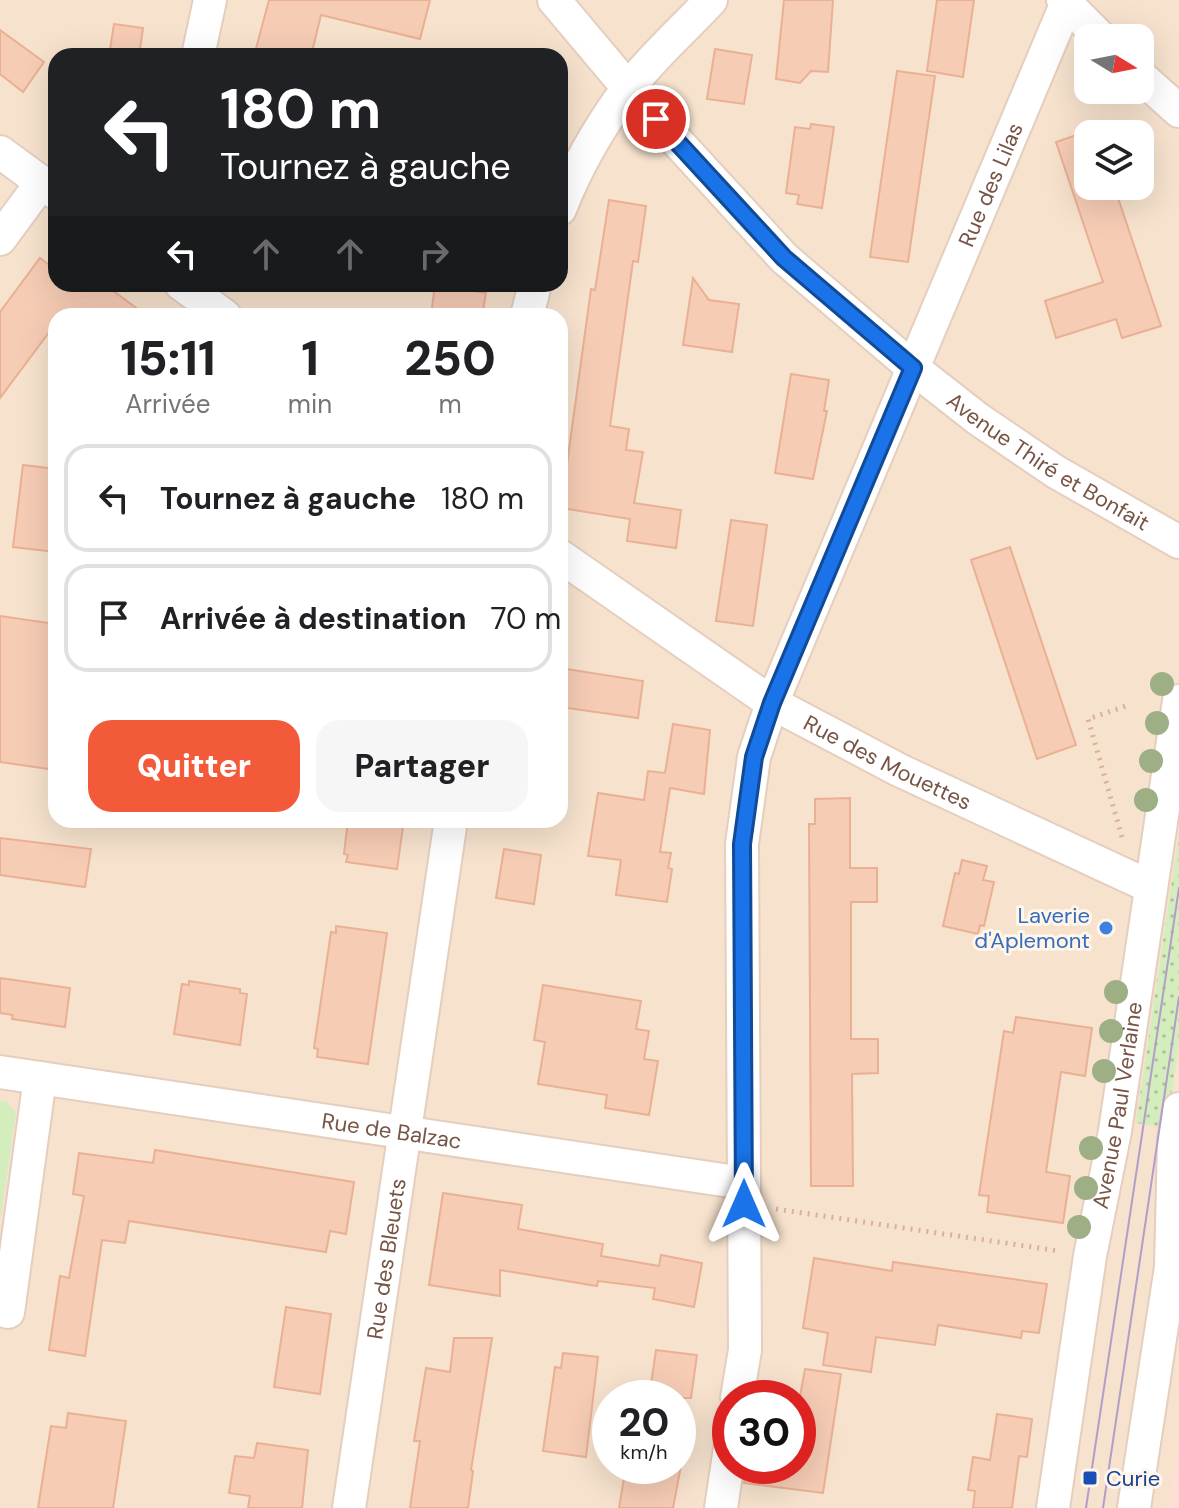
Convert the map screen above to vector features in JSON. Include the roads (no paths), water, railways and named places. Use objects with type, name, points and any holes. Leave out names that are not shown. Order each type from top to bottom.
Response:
[{"type":"street","points":[[200,48],[210,0]]},
{"type":"street","name":"Avenue Thiré et Bonfait","points":[[554,0],[628,88],[784,258],[978,419],[1056,472],[1179,542]]},
{"type":"street","points":[[568,189],[628,88],[711,0]]},
{"type":"street","points":[[1066,1],[1088,24]]},
{"type":"street","name":"Rue des Lilas","points":[[740,1380],[745,1350],[742,844],[754,757],[772,703],[1066,1]]},
{"type":"street","points":[[1154,89],[1179,111]]},
{"type":"street","points":[[0,152],[48,187]]},
{"type":"street","points":[[0,239],[48,189]]},
{"type":"street","points":[[192,292],[214,308]]},
{"type":"street","name":"Rue des Mouettes","points":[[568,562],[772,703],[899,770],[1151,887]]},
{"type":"street","name":"Avenue Paul Verlaine","points":[[1053,1508],[1090,1256],[1115,1131],[1179,701]]},
{"type":"street","name":"Rue des Bleuets","points":[[349,1508],[450,828]]},
{"type":"street","name":"Rue de Balzac","points":[[0,1072],[405,1133],[744,1194]]},
{"type":"street","points":[[8,1312],[40,1078]]},
{"type":"street","points":[[1134,1508],[1171,1267],[1174,1140],[1179,1109]]},
{"type":"street","points":[[721,1508],[725,1484]]},
{"type":"tram line","points":[[1086,1508],[1179,888]]},
{"type":"tram line","points":[[1103,1508],[1179,997]]},
{"type":"place","name":"Laverie d'Aplemont","points":[[1106,928]]},
{"type":"place","name":"Curie","points":[[1090,1478]]}]
